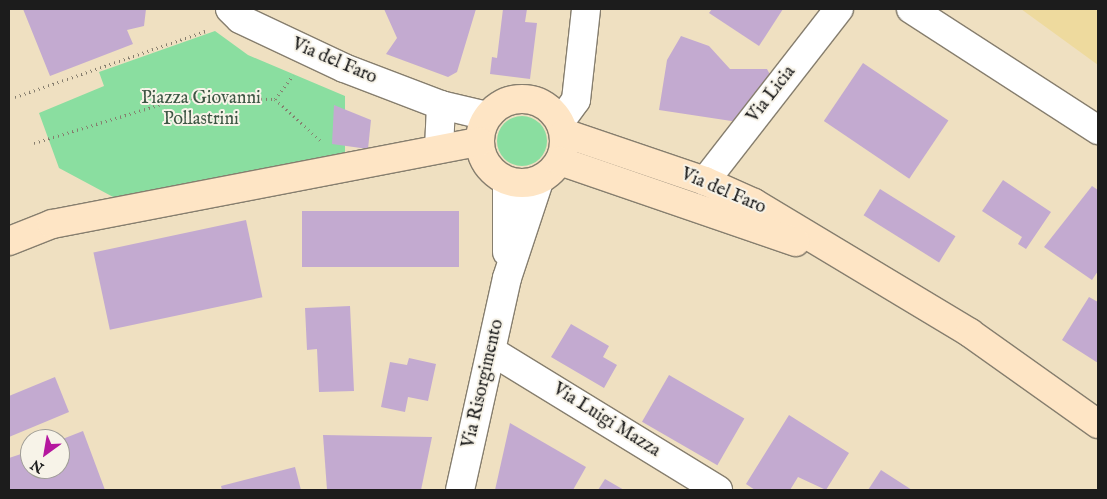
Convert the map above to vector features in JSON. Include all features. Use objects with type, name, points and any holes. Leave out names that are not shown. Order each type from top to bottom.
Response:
[{"type":"street","points":[[562,128],[543,104],[528,99],[503,103],[487,116],[479,142],[489,168],[507,181],[539,180],[560,161],[562,128],[576,100],[586,9]]},
{"type":"street","name":"Via Licia","points":[[705,181],[840,9]]},
{"type":"street","points":[[911,9],[1098,130]]},
{"type":"street","name":"Via del Faro","points":[[244,12],[344,68],[441,105],[487,116]]},
{"type":"street","points":[[439,149],[441,105]]},
{"type":"street","name":"Via del Faro","points":[[562,128],[705,181],[754,203],[871,271],[970,333],[1098,424]]},
{"type":"street","points":[[18,236],[347,167],[479,142]]},
{"type":"street","name":"Via del Faro","points":[[560,161],[657,191],[871,271]]},
{"type":"street","name":"Via Risorgimento","points":[[460,490],[493,352],[506,278],[539,180]]},
{"type":"street","name":"Via Risorgimento","points":[[506,278],[507,181]]},
{"type":"street","name":"Via Luigi Mazza","points":[[493,352],[718,490]]},
{"type":"path","points":[[15,97],[244,12]]},
{"type":"path","points":[[34,143],[181,98],[275,99],[347,167]]},
{"type":"green space","name":"Piazza Giovanni Pollastrini","points":[[215,31],[248,55],[345,96],[345,155],[115,198],[59,168],[39,113],[104,86],[99,72]]},
{"type":"green space","points":[[522,116],[531,118],[542,127],[547,141],[545,150],[536,161],[522,166],[513,164],[502,155],[497,141],[499,132],[508,121]]},
{"type":"sand","points":[[1021,9],[1098,9],[1098,65]]},
{"type":"building","points":[[23,9],[146,9],[144,26],[127,30],[133,44],[50,76]]},
{"type":"building","points":[[384,9],[476,9],[457,72],[448,77],[386,54],[397,38]]},
{"type":"building","points":[[503,9],[527,9],[525,22],[537,23],[530,79],[490,74],[492,57],[497,58]]},
{"type":"building","points":[[712,9],[783,9],[759,46],[709,13]]},
{"type":"building","points":[[681,36],[709,46],[730,69],[767,69],[774,82],[738,122],[659,110],[667,60]]},
{"type":"building","points":[[863,63],[948,121],[909,179],[824,121]]},
{"type":"building","points":[[334,105],[371,120],[368,149],[332,144]]},
{"type":"building","points":[[1003,180],[1051,212],[1026,249],[1018,244],[1022,237],[982,211]]},
{"type":"building","points":[[1092,186],[1098,190],[1098,271],[1092,280],[1044,247]]},
{"type":"building","points":[[880,189],[955,236],[939,262],[864,215]]},
{"type":"building","points":[[302,211],[459,211],[459,267],[302,267]]},
{"type":"building","points":[[246,220],[262,297],[110,330],[93,252]]},
{"type":"building","points":[[1089,297],[1098,302],[1098,363],[1062,340]]},
{"type":"building","points":[[350,306],[354,391],[319,392],[317,349],[307,350],[305,308]]},
{"type":"building","points":[[571,324],[609,346],[603,357],[617,365],[604,388],[551,357]]},
{"type":"building","points":[[409,358],[436,364],[428,401],[408,397],[405,412],[381,407],[390,362],[407,365]]},
{"type":"building","points":[[669,375],[744,418],[717,465],[642,422]]},
{"type":"building","points":[[55,377],[69,412],[28,429],[20,429],[20,432],[9,437],[9,396]]},
{"type":"building","points":[[789,415],[849,453],[826,490],[798,477],[790,490],[755,490],[746,484]]},
{"type":"building","points":[[510,423],[586,467],[573,490],[495,490]]},
{"type":"building","points":[[83,431],[105,490],[9,490],[9,458],[20,454],[20,479],[70,479],[70,436]]},
{"type":"building","points":[[323,435],[432,437],[421,490],[327,490]]},
{"type":"building","points":[[295,467],[301,490],[222,490],[221,486]]},
{"type":"building","points":[[881,470],[912,490],[868,490]]},
{"type":"building","points":[[605,479],[624,490],[598,490]]}]
